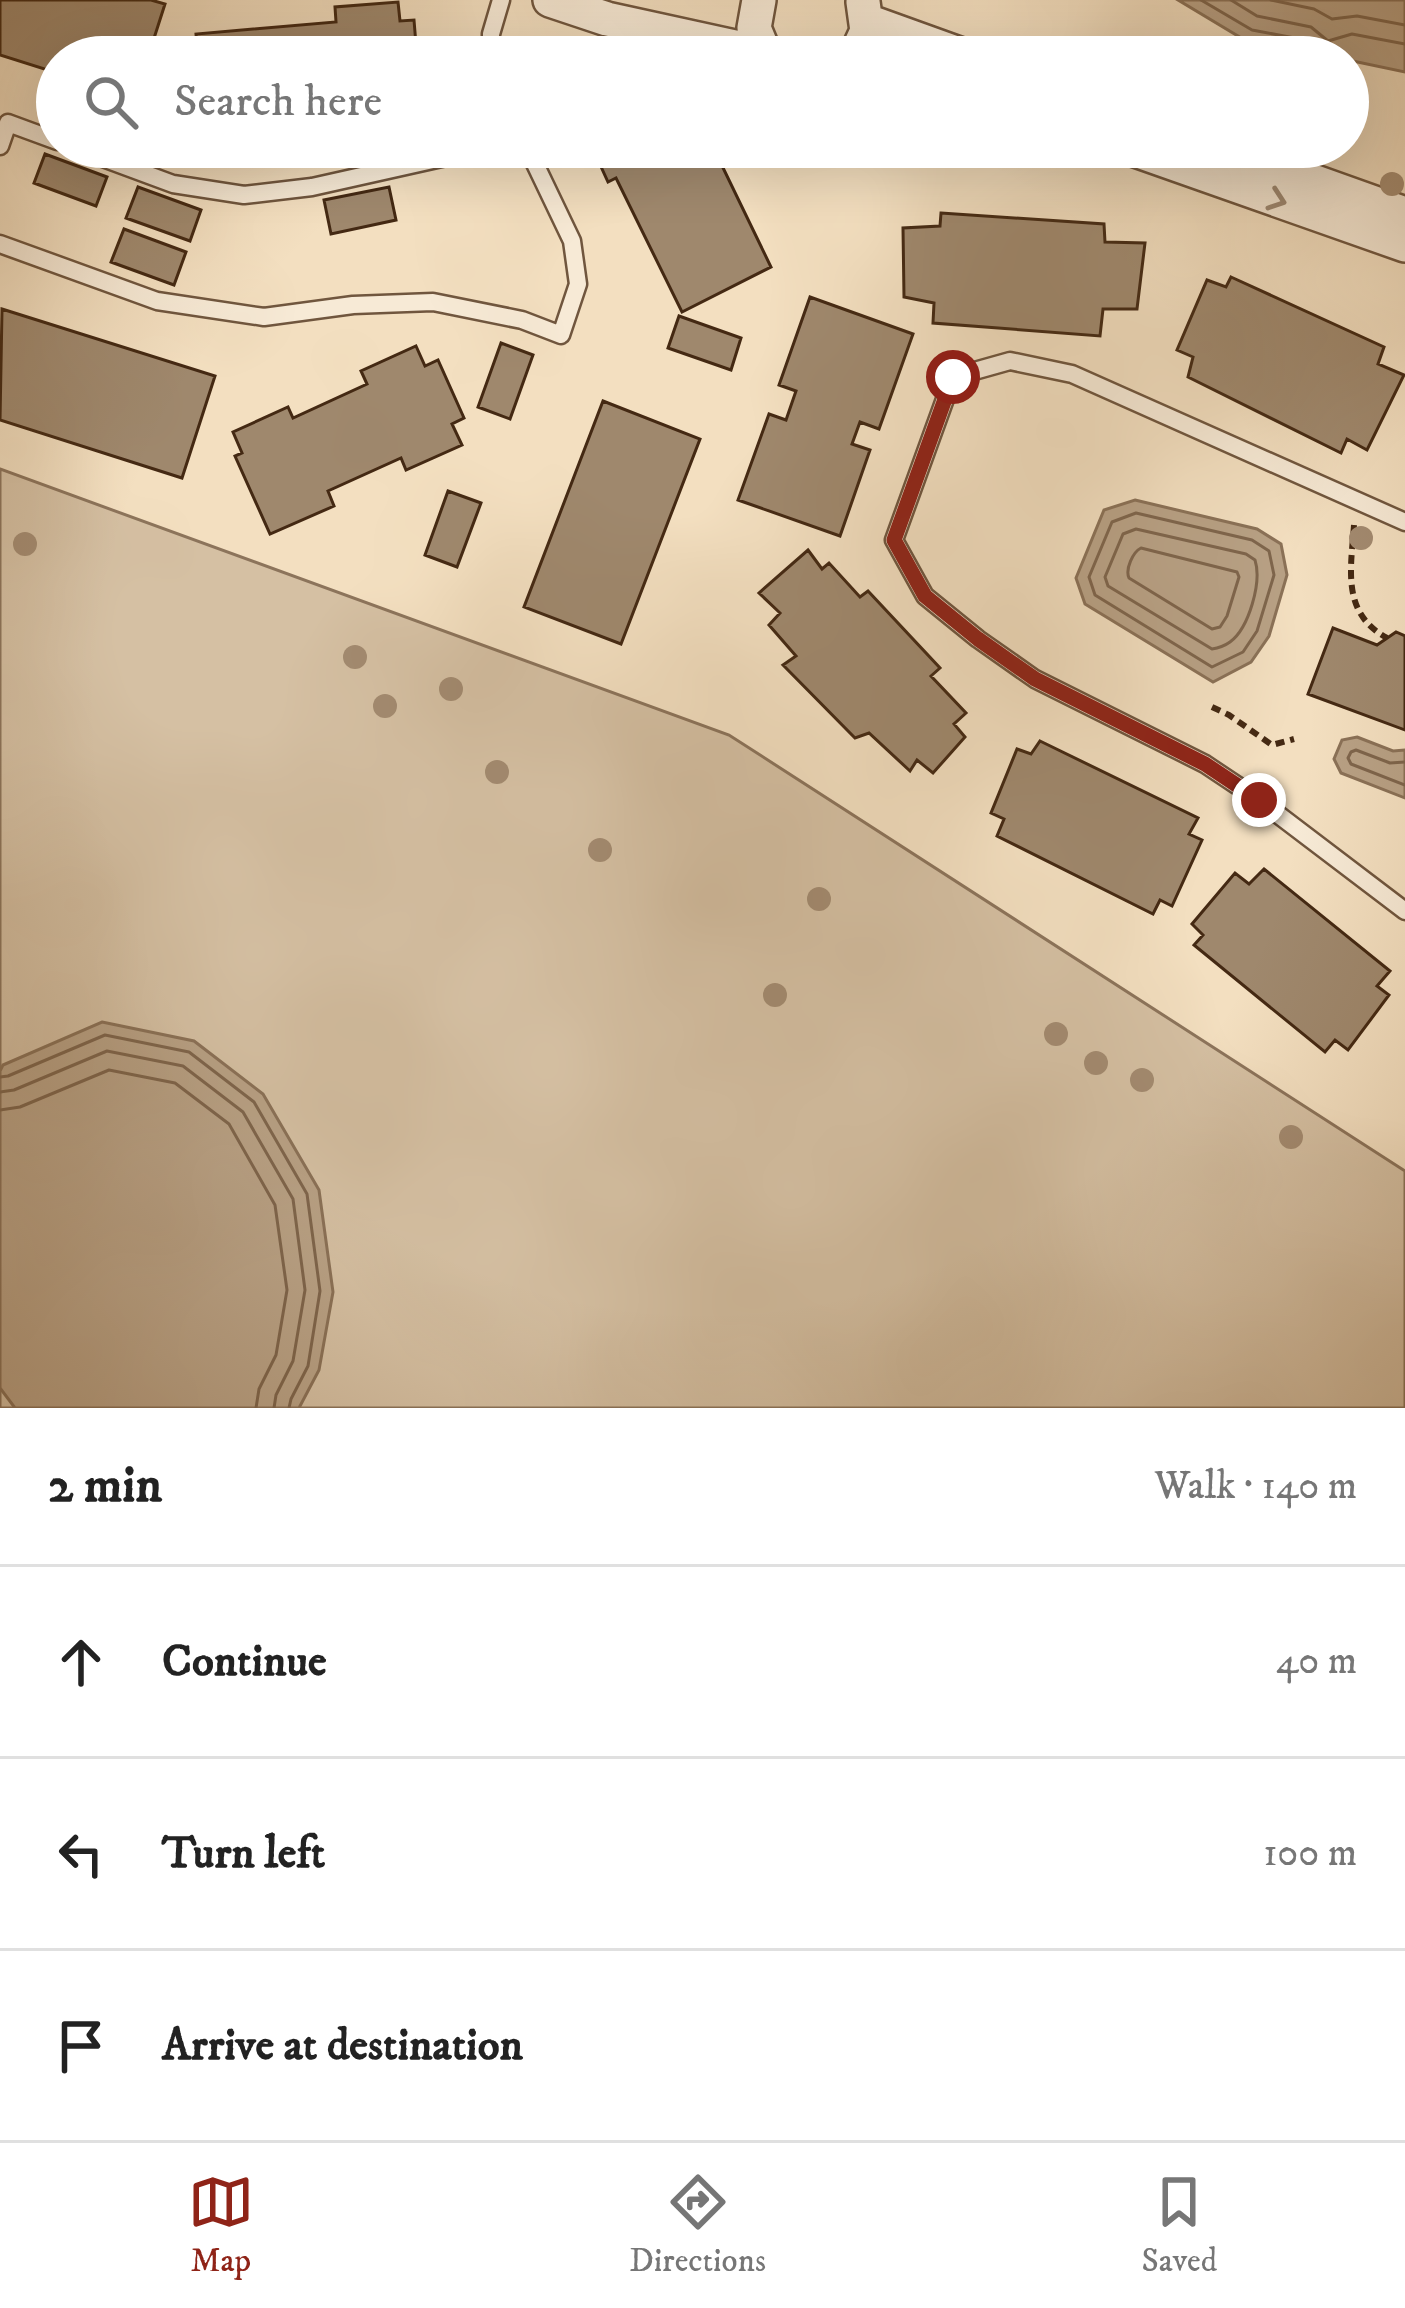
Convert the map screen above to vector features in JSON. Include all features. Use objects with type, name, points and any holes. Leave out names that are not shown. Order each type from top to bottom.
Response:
[{"type":"street","points":[[550,0],[681,36]]},
{"type":"street","points":[[757,36],[759,0]]},
{"type":"street","points":[[1187,168],[1405,245]]},
{"type":"street","points":[[1276,168],[1405,214]]},
{"type":"lane","points":[[491,36],[501,0]]},
{"type":"lane","points":[[0,146],[8,124],[36,134]]},
{"type":"lane","points":[[130,168],[173,184],[244,195],[312,187],[397,168]]},
{"type":"lane","points":[[0,244],[157,301],[264,317],[353,305],[433,302],[522,320],[561,335],[578,284],[572,241],[537,168]]},
{"type":"lane","points":[[1405,522],[1072,374],[1010,361],[953,377],[894,540],[925,596],[978,639],[1035,679],[1205,764],[1405,911]]},
{"type":"path","points":[[1356,501],[1350,587],[1361,615],[1387,638]]},
{"type":"path","points":[[1212,707],[1272,745],[1294,739]]},
{"type":"shaded area","points":[[0,469],[729,735],[1405,1171],[1405,1408],[0,1408]]},
{"type":"water","points":[[1178,0],[1405,0],[1405,72],[1369,64],[1369,36],[1238,36]]},
{"type":"water","points":[[1135,500],[1257,529],[1281,544],[1287,575],[1269,636],[1251,662],[1213,682],[1085,604],[1076,578],[1104,510]]},
{"type":"water","points":[[1357,737],[1393,751],[1405,750],[1405,798],[1341,773],[1334,759],[1342,740]]},
{"type":"water","points":[[102,1022],[194,1041],[263,1094],[319,1190],[333,1292],[319,1370],[299,1408],[15,1408],[0,1388],[0,1071],[3,1065]]},
{"type":"building","points":[[0,0],[151,0],[165,4],[155,36],[36,36],[36,66],[0,55]]},
{"type":"building","points":[[398,2],[400,21],[414,20],[415,36],[196,36],[336,22],[335,7]]},
{"type":"building","points":[[40,168],[83,168],[107,177],[96,206],[34,183]]},
{"type":"building","points":[[602,168],[723,168],[771,267],[682,312],[616,178],[608,182]]},
{"type":"building","points":[[138,187],[201,210],[190,241],[126,218]]},
{"type":"building","points":[[389,187],[396,220],[331,234],[324,200]]},
{"type":"building","points":[[941,213],[1104,224],[1105,242],[1145,243],[1137,309],[1103,309],[1100,336],[933,323],[934,303],[904,297],[903,228],[940,226]]},
{"type":"building","points":[[124,229],[186,252],[174,285],[111,262]]},
{"type":"building","points":[[1231,277],[1384,347],[1378,364],[1404,375],[1367,450],[1347,439],[1341,453],[1188,377],[1193,357],[1177,350],[1207,280],[1226,287]]},
{"type":"building","points":[[810,297],[913,334],[879,429],[860,422],[852,444],[870,450],[840,536],[738,500],[769,414],[786,420],[796,391],[779,385]]},
{"type":"building","points":[[2,309],[215,376],[182,478],[0,420]]},
{"type":"building","points":[[679,316],[741,338],[731,370],[668,348]]},
{"type":"building","points":[[501,343],[533,355],[510,419],[478,407]]},
{"type":"building","points":[[416,346],[425,366],[438,360],[464,418],[452,424],[462,445],[406,470],[401,458],[328,491],[334,506],[270,534],[235,456],[242,453],[233,432],[288,407],[293,418],[367,384],[361,371]]},
{"type":"building","points":[[603,401],[700,439],[621,644],[524,607]]},
{"type":"building","points":[[448,491],[481,503],[457,567],[425,555]]},
{"type":"building","points":[[808,550],[822,569],[829,563],[860,597],[868,591],[940,668],[931,676],[966,713],[954,724],[965,737],[933,773],[917,760],[910,771],[869,733],[855,738],[783,665],[796,656],[769,625],[780,613],[759,593]]},
{"type":"building","points":[[1333,628],[1377,645],[1396,632],[1405,636],[1405,730],[1308,694]]},
{"type":"building","points":[[1040,741],[1198,818],[1189,834],[1202,840],[1172,906],[1160,900],[1153,914],[997,836],[1004,819],[991,813],[1017,749],[1031,754]]},
{"type":"building","points":[[1264,869],[1390,971],[1377,986],[1389,995],[1348,1050],[1335,1040],[1325,1052],[1194,945],[1203,935],[1192,924],[1235,873],[1249,884]]},
{"type":"route","points":[[953,377],[894,540],[925,596],[1035,679],[1205,764],[1259,800]]}]
